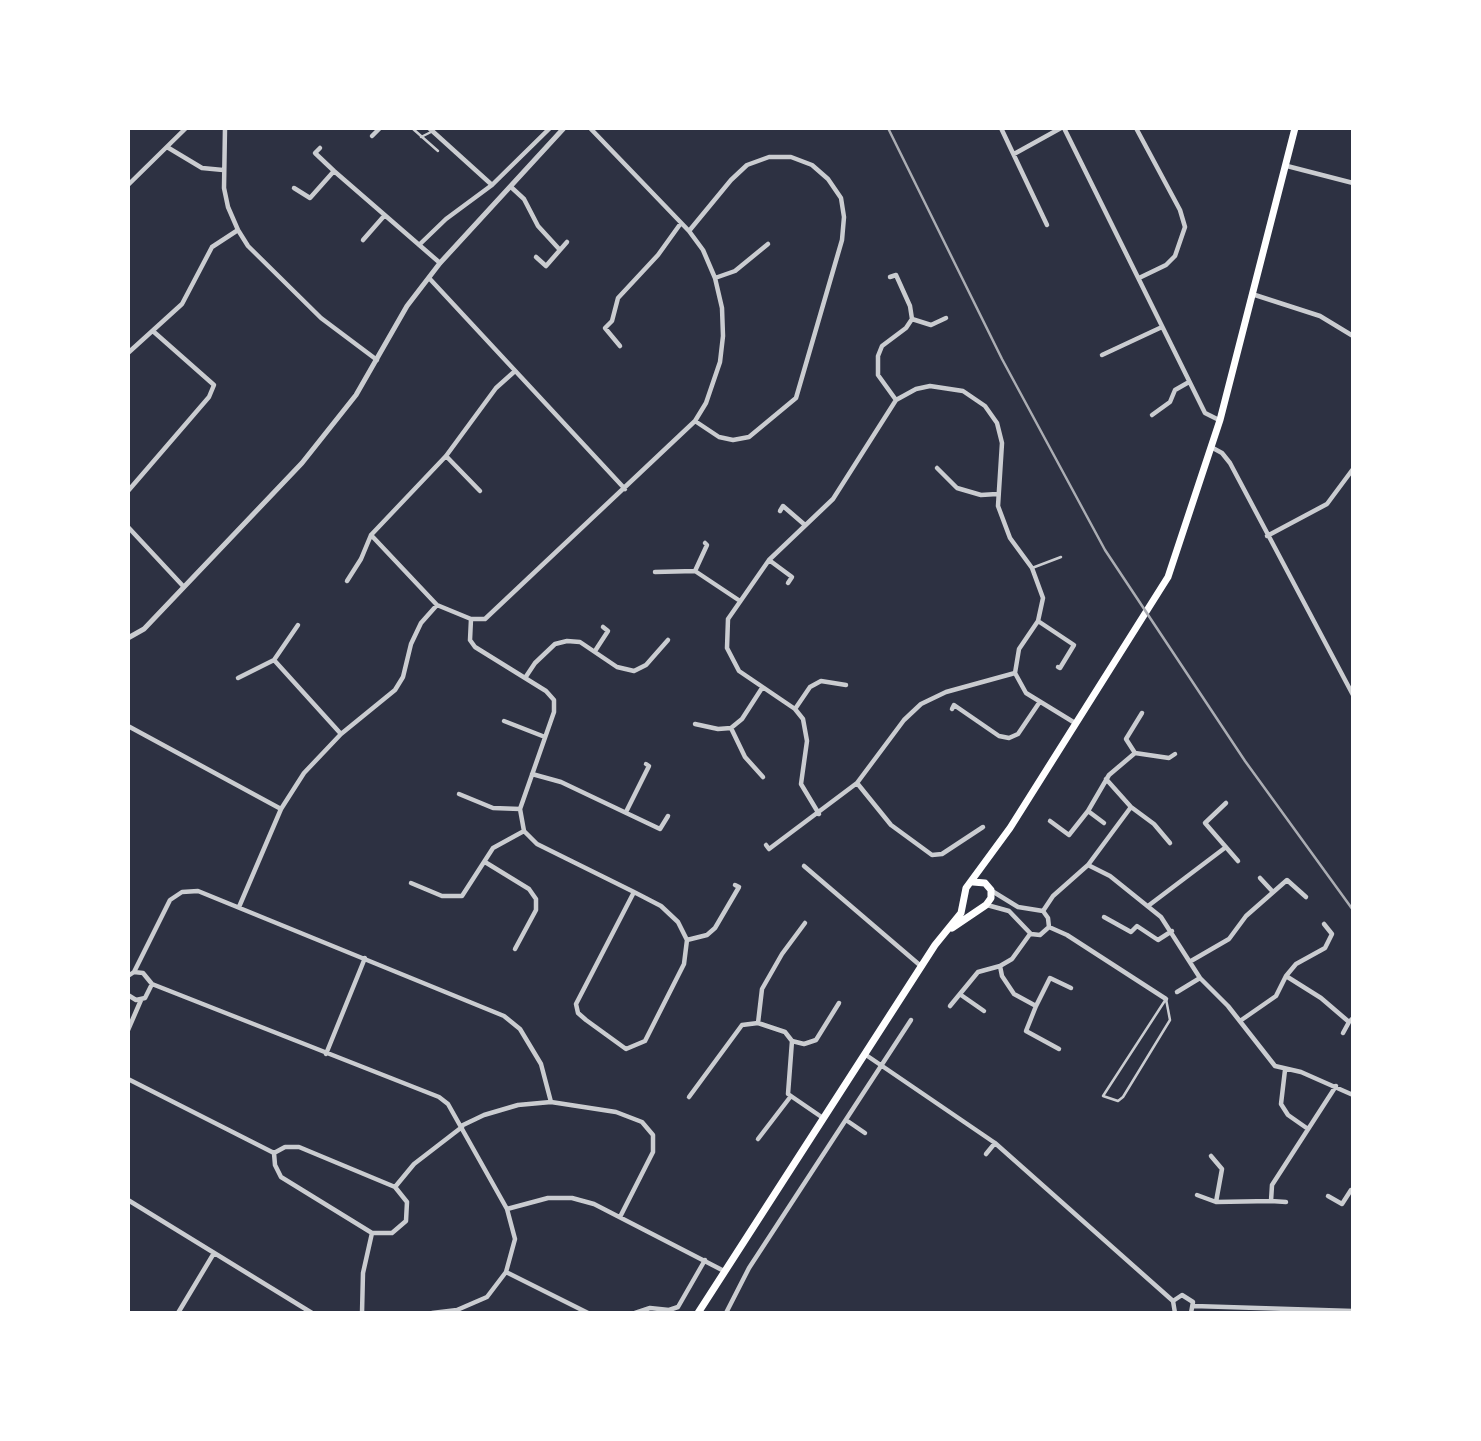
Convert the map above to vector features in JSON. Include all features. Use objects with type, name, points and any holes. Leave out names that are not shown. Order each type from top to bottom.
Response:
[{"type":"main road","points":[[698,1313],[963,908],[967,888],[990,859],[1168,577],[1220,421],[1255,295],[1295,128]]},
{"type":"main road","points":[[946,932],[984,906],[991,898],[990,859]]},
{"type":"main road","points":[[973,883],[981,882],[989,888]]},
{"type":"main road","points":[[965,897],[973,907],[984,906]]},
{"type":"street","points":[[128,185],[186,128]]},
{"type":"street","points":[[225,128],[223,170],[228,207],[248,246],[321,318],[377,360]]},
{"type":"street","points":[[372,136],[380,128]]},
{"type":"street","points":[[419,245],[446,219],[492,185],[550,128]]},
{"type":"street","points":[[128,638],[144,629],[302,463],[356,396],[407,306],[440,262],[564,128]]},
{"type":"street","points":[[371,535],[437,605],[471,619],[491,617],[695,421],[710,393],[720,362],[722,308],[715,278],[703,250],[689,231],[590,128]]},
{"type":"street","points":[[1001,128],[1047,225]]},
{"type":"street","points":[[1014,154],[1062,128],[1205,413],[1220,421]]},
{"type":"street","points":[[1136,128],[1180,210],[1185,227],[1175,256],[1166,265],[1139,278]]},
{"type":"street","points":[[433,129],[492,185]]},
{"type":"street","points":[[167,147],[202,168],[223,170]]},
{"type":"street","points":[[320,148],[315,153],[384,216],[440,262]]},
{"type":"street","points":[[689,231],[731,180],[747,165],[769,157],[791,158],[812,165],[828,179],[841,198],[844,217],[842,240],[796,398],[749,437],[733,440],[719,437],[695,421]]},
{"type":"street","points":[[1287,166],[1353,183]]},
{"type":"street","points":[[294,188],[310,198],[334,171]]},
{"type":"street","points":[[511,187],[524,200],[538,226],[561,250]]},
{"type":"street","points":[[363,240],[384,216]]},
{"type":"street","points":[[620,346],[606,328],[612,321],[618,298],[659,255],[681,223]]},
{"type":"street","points":[[128,353],[182,304],[212,247],[238,230]]},
{"type":"street","points":[[536,257],[547,266],[567,242]]},
{"type":"street","points":[[715,278],[735,271],[768,244]]},
{"type":"street","points":[[890,277],[896,275],[910,306],[912,319],[906,328],[882,346],[878,356],[878,375],[896,400]]},
{"type":"street","points":[[429,278],[625,489]]},
{"type":"street","points":[[1255,295],[1320,316],[1353,336]]},
{"type":"street","points":[[912,319],[931,325],[946,318]]},
{"type":"street","points":[[1102,355],[1162,327]]},
{"type":"street","points":[[128,491],[209,397],[214,385],[154,332]]},
{"type":"street","points":[[347,581],[361,559],[371,535],[446,456],[496,388],[515,371]]},
{"type":"street","points":[[1152,415],[1170,402],[1175,390],[1189,382]]},
{"type":"street","points":[[819,814],[802,789],[807,730],[795,709],[739,671],[727,648],[729,619],[769,560],[834,499],[881,419],[896,400],[916,389],[946,387],[963,391],[985,406],[1001,433],[998,506],[1010,538],[1032,568],[1043,598],[1038,621],[1019,649],[1015,673],[1018,684],[1039,703],[1075,723]]},
{"type":"street","points":[[1211,447],[1222,453],[1230,463],[1353,695]]},
{"type":"street","points":[[446,456],[480,491]]},
{"type":"street","points":[[937,468],[957,488],[981,495],[998,494]]},
{"type":"street","points":[[1267,536],[1327,504],[1353,470]]},
{"type":"street","points":[[780,511],[783,506],[805,525]]},
{"type":"street","points":[[128,527],[183,586]]},
{"type":"street","points":[[695,571],[707,545],[705,543]]},
{"type":"street","points":[[769,560],[792,577],[788,583]]},
{"type":"street","points":[[655,572],[695,571],[740,601]]},
{"type":"street","points":[[239,907],[281,809],[304,774],[341,734],[396,690],[421,623],[437,605]]},
{"type":"street","points":[[471,619],[470,640],[475,647],[525,678],[554,700],[554,712],[520,809],[524,831],[537,844],[634,892],[661,906],[678,922],[687,940],[684,964],[645,1041],[626,1049],[578,1013],[578,998],[634,892]]},
{"type":"street","points":[[1038,621],[1074,645],[1060,668],[1058,667]]},
{"type":"street","points":[[238,678],[274,660],[298,625]]},
{"type":"street","points":[[595,651],[608,631],[603,627]]},
{"type":"street","points":[[525,678],[535,663],[555,644],[580,642],[617,667],[634,671],[646,665],[668,640]]},
{"type":"street","points":[[274,660],[341,734]]},
{"type":"street","points":[[766,845],[769,849],[857,783],[904,720],[921,704],[946,692],[1015,673]]},
{"type":"street","points":[[795,709],[810,687],[821,681],[846,685]]},
{"type":"street","points":[[695,724],[718,729],[731,728],[742,719],[762,688]]},
{"type":"street","points":[[952,709],[954,705],[999,736],[1009,738],[1018,734],[1039,703]]},
{"type":"street","points":[[1142,713],[1126,739],[1135,753],[1169,758],[1175,754]]},
{"type":"street","points":[[504,721],[545,737]]},
{"type":"street","points":[[128,726],[281,809]]},
{"type":"street","points":[[731,728],[745,757],[762,777]]},
{"type":"street","points":[[1050,821],[1069,835],[1088,811],[1106,779],[1135,753]]},
{"type":"street","points":[[626,813],[649,766],[646,764]]},
{"type":"street","points":[[532,774],[561,782],[660,829],[668,816]]},
{"type":"street","points":[[1106,779],[1131,807],[1154,824],[1170,843]]},
{"type":"street","points":[[857,783],[891,825],[932,855],[942,854],[983,827]]},
{"type":"street","points":[[460,794],[493,808],[520,809]]},
{"type":"street","points":[[1226,803],[1205,823],[1238,861]]},
{"type":"street","points":[[1043,911],[1053,897],[1088,865],[1131,807]]},
{"type":"street","points":[[1088,811],[1104,823]]},
{"type":"street","points":[[411,883],[442,896],[462,896],[493,848],[524,831]]},
{"type":"street","points":[[1148,906],[1226,847]]},
{"type":"street","points":[[485,862],[529,888],[536,899],[536,910],[515,949]]},
{"type":"street","points":[[1088,865],[1110,876],[1148,906],[1172,931],[1200,978],[1240,1021],[1263,1054],[1275,1066],[1301,1072],[1353,1095]]},
{"type":"street","points":[[804,866],[922,967]]},
{"type":"street","points":[[1260,878],[1273,892]]},
{"type":"street","points":[[1191,961],[1229,939],[1246,916],[1287,880],[1306,897]]},
{"type":"street","points":[[687,940],[707,936],[715,928],[739,887],[735,885]]},
{"type":"street","points":[[989,888],[1010,903],[1043,911],[1048,918],[1049,927]]},
{"type":"street","points":[[128,976],[134,972],[170,900],[182,892],[198,891],[504,1016],[520,1029],[541,1064],[551,1102]]},
{"type":"street","points":[[984,906],[1009,911],[1030,934],[1040,935],[1049,927]]},
{"type":"street","points":[[1023,925],[1024,916],[1031,910]]},
{"type":"street","points":[[1104,917],[1130,932],[1137,926],[1158,940],[1172,931]]},
{"type":"street","points":[[758,1023],[761,989],[805,923]]},
{"type":"street","points":[[1240,1021],[1276,996],[1286,976],[1296,964],[1325,948],[1332,934],[1324,924]]},
{"type":"street","points":[[1049,927],[1166,999]]},
{"type":"street","points":[[950,1006],[978,972],[1000,966],[1012,959],[1030,934]]},
{"type":"street","points":[[326,1054],[365,958]]},
{"type":"street","points":[[1000,966],[1009,989],[1036,1006]]},
{"type":"street","points":[[128,1030],[141,1000],[149,994],[152,984],[148,975],[134,972]]},
{"type":"street","points":[[1286,976],[1351,1020],[1343,1033]]},
{"type":"street","points":[[1059,1049],[1026,1031],[1050,978],[1071,988]]},
{"type":"street","points":[[1177,992],[1200,978]]},
{"type":"street","points":[[152,984],[439,1097],[448,1104],[507,1209],[514,1240],[506,1272],[487,1297],[457,1312],[432,1313]]},
{"type":"street","points":[[128,995],[141,1000]]},
{"type":"street","points":[[961,995],[984,1011]]},
{"type":"street","points":[[689,1097],[742,1025],[758,1023],[785,1032],[792,1041],[804,1044],[816,1040],[839,1003]]},
{"type":"street","points":[[726,1313],[749,1268],[911,1020]]},
{"type":"street","points":[[792,1041],[787,1089],[791,1096],[825,1120]]},
{"type":"street","points":[[866,1055],[995,1143],[1173,1301],[1175,1313]]},
{"type":"street","points":[[1285,1070],[1281,1104],[1288,1115],[1308,1129]]},
{"type":"street","points":[[128,1079],[274,1153]]},
{"type":"street","points":[[1270,1201],[1272,1185],[1336,1086]]},
{"type":"street","points":[[758,1139],[791,1096]]},
{"type":"street","points":[[396,1187],[421,1157],[462,1127],[518,1105],[551,1102],[616,1112],[642,1122],[653,1135],[653,1152],[620,1217]]},
{"type":"street","points":[[846,1120],[865,1133]]},
{"type":"street","points":[[986,1154],[995,1143]]},
{"type":"street","points":[[285,1147],[299,1147],[396,1187],[407,1202],[405,1221],[392,1233],[372,1233],[281,1177],[275,1166],[274,1153],[285,1147]]},
{"type":"street","points":[[1211,1156],[1222,1169],[1216,1202]]},
{"type":"street","points":[[1328,1196],[1342,1204],[1351,1190],[1353,1192]]},
{"type":"street","points":[[1197,1195],[1216,1202],[1286,1202]]},
{"type":"street","points":[[507,1209],[548,1198],[572,1198],[594,1204],[724,1271]]},
{"type":"street","points":[[128,1199],[312,1313]]},
{"type":"street","points":[[362,1313],[363,1273],[372,1233]]},
{"type":"street","points":[[178,1313],[214,1253]]},
{"type":"street","points":[[635,1313],[650,1308],[669,1310],[678,1307],[705,1260]]},
{"type":"street","points":[[506,1272],[588,1313]]},
{"type":"street","points":[[1173,1301],[1178,1296],[1185,1295],[1194,1306],[1353,1311]]},
{"type":"street","points":[[1191,1313],[1194,1306]]},
{"type":"lane","points":[[412,128],[438,151]]},
{"type":"lane","points":[[421,136],[433,129]]},
{"type":"lane","points":[[1032,568],[1061,557]]},
{"type":"lane","points":[[1166,999],[1170,1020],[1123,1097],[1118,1101],[1103,1096],[1166,999]]},
{"type":"railway","points":[[888,128],[1002,359],[1105,550],[1245,761],[1353,910]]}]
